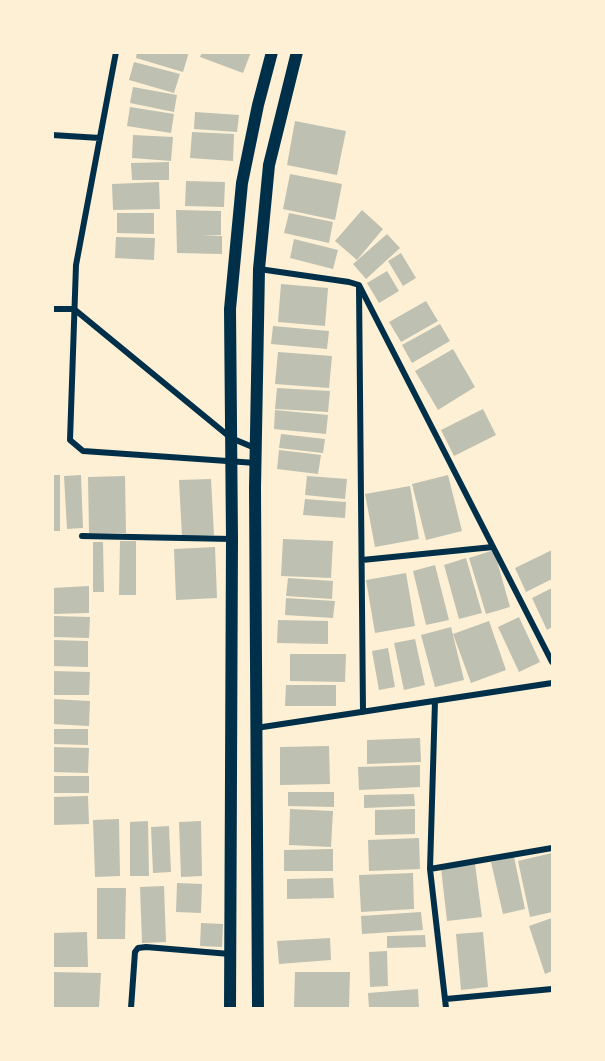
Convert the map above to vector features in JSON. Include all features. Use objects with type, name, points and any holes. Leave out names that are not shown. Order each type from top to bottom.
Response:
[{"type":"main road","points":[[230,1008],[232,539],[230,309],[241,195],[258,105],[272,52]]},
{"type":"main road","points":[[258,1008],[256,448],[259,269],[269,165],[297,52]]},
{"type":"street","points":[[116,52],[76,265],[70,440],[83,451],[256,463]]},
{"type":"street","points":[[52,135],[100,138]]},
{"type":"street","points":[[259,269],[359,285],[552,662]]},
{"type":"street","points":[[359,285],[363,712]]},
{"type":"street","points":[[52,309],[74,309],[231,438],[256,448]]},
{"type":"street","points":[[82,536],[232,539]]},
{"type":"street","points":[[362,560],[493,547]]},
{"type":"street","points":[[256,729],[552,683]]},
{"type":"street","points":[[435,701],[430,869],[446,1008]]},
{"type":"street","points":[[430,869],[552,848]]},
{"type":"street","points":[[131,1008],[135,952],[138,948],[230,954]]},
{"type":"street","points":[[446,999],[552,989]]},
{"type":"building","points":[[137,52],[189,52],[183,72],[136,58]]},
{"type":"building","points":[[202,52],[251,52],[243,73],[200,57]]},
{"type":"building","points":[[134,62],[180,74],[174,93],[129,80]]},
{"type":"building","points":[[133,87],[177,95],[174,112],[130,103]]},
{"type":"building","points":[[130,107],[174,114],[171,133],[127,126]]},
{"type":"building","points":[[195,112],[239,115],[237,132],[194,129]]},
{"type":"building","points":[[295,121],[346,131],[337,175],[287,165]]},
{"type":"building","points":[[192,132],[234,134],[233,161],[190,158]]},
{"type":"building","points":[[133,135],[173,137],[171,161],[132,158]]},
{"type":"building","points":[[169,162],[169,180],[132,180],[131,163]]},
{"type":"building","points":[[290,174],[342,184],[335,220],[283,209]]},
{"type":"building","points":[[186,181],[225,182],[224,207],[185,206]]},
{"type":"building","points":[[159,182],[160,209],[113,210],[112,184]]},
{"type":"building","points":[[176,210],[221,211],[221,235],[202,236],[222,236],[222,254],[177,253]]},
{"type":"building","points":[[362,210],[383,229],[357,260],[335,241]]},
{"type":"building","points":[[117,213],[154,213],[154,234],[117,233]]},
{"type":"building","points":[[289,213],[333,222],[329,243],[284,233]]},
{"type":"building","points":[[387,234],[400,248],[366,279],[353,264]]},
{"type":"building","points":[[116,237],[155,238],[154,260],[115,258]]},
{"type":"building","points":[[294,239],[338,250],[333,269],[290,258]]},
{"type":"building","points":[[401,253],[416,278],[403,286],[388,261]]},
{"type":"building","points":[[387,271],[399,291],[379,303],[367,283]]},
{"type":"building","points":[[281,284],[328,288],[325,326],[278,322]]},
{"type":"building","points":[[426,301],[438,321],[401,342],[389,322]]},
{"type":"building","points":[[440,324],[450,341],[412,363],[402,345]]},
{"type":"building","points":[[273,326],[329,331],[327,349],[271,344]]},
{"type":"building","points":[[453,349],[475,387],[438,410],[415,371]]},
{"type":"building","points":[[278,352],[332,356],[329,388],[275,384]]},
{"type":"building","points":[[277,388],[330,391],[328,412],[275,409]]},
{"type":"building","points":[[483,409],[496,435],[454,456],[441,430]]},
{"type":"building","points":[[275,410],[328,415],[326,434],[274,429]]},
{"type":"building","points":[[281,434],[325,439],[323,453],[279,448]]},
{"type":"building","points":[[279,450],[321,455],[318,474],[277,469]]},
{"type":"building","points":[[52,475],[60,475],[60,531],[52,531]]},
{"type":"building","points":[[81,475],[83,528],[67,529],[64,476]]},
{"type":"building","points":[[448,475],[462,531],[426,540],[412,484]]},
{"type":"building","points":[[125,476],[126,533],[89,533],[88,477]]},
{"type":"building","points":[[307,476],[347,479],[345,499],[305,495]]},
{"type":"building","points":[[211,479],[214,535],[182,537],[179,480]]},
{"type":"building","points":[[410,486],[419,539],[375,547],[365,494]]},
{"type":"building","points":[[305,499],[346,502],[345,518],[303,515]]},
{"type":"building","points":[[283,539],[333,541],[331,578],[281,576]]},
{"type":"building","points":[[120,541],[136,541],[136,595],[119,595]]},
{"type":"building","points":[[93,542],[103,542],[104,592],[93,592]]},
{"type":"building","points":[[215,547],[217,598],[176,600],[174,549]]},
{"type":"building","points":[[494,550],[510,607],[486,614],[469,558]]},
{"type":"building","points":[[552,550],[552,579],[526,592],[515,568]]},
{"type":"building","points":[[466,558],[482,613],[459,619],[444,565]]},
{"type":"building","points":[[435,565],[449,620],[426,625],[413,571]]},
{"type":"building","points":[[406,573],[415,626],[375,633],[366,580]]},
{"type":"building","points":[[288,578],[333,581],[332,599],[286,596]]},
{"type":"building","points":[[89,586],[89,613],[52,614],[52,588]]},
{"type":"building","points":[[552,588],[552,627],[547,630],[532,598]]},
{"type":"building","points":[[286,598],[335,601],[333,618],[285,615]]},
{"type":"building","points":[[52,616],[90,617],[89,638],[52,637]]},
{"type":"building","points":[[519,617],[540,662],[519,672],[498,627]]},
{"type":"building","points":[[278,620],[328,621],[328,644],[277,643]]},
{"type":"building","points":[[489,621],[506,670],[471,683],[453,634]]},
{"type":"building","points":[[451,627],[464,680],[435,687],[421,635]]},
{"type":"building","points":[[415,639],[425,685],[404,690],[394,643]]},
{"type":"building","points":[[52,640],[88,641],[88,667],[52,666]]},
{"type":"building","points":[[388,648],[395,687],[379,690],[372,651]]},
{"type":"building","points":[[290,654],[346,654],[345,682],[290,681]]},
{"type":"building","points":[[52,671],[90,672],[89,695],[52,695]]},
{"type":"building","points":[[286,685],[336,685],[336,706],[285,706]]},
{"type":"building","points":[[52,699],[90,701],[89,726],[52,724]]},
{"type":"building","points":[[52,729],[88,729],[88,745],[52,744]]},
{"type":"building","points":[[420,738],[421,762],[367,764],[367,740]]},
{"type":"building","points":[[329,746],[330,784],[280,785],[280,747]]},
{"type":"building","points":[[52,747],[89,748],[88,773],[52,772]]},
{"type":"building","points":[[420,765],[420,787],[359,790],[358,767]]},
{"type":"building","points":[[52,776],[89,776],[89,793],[52,793]]},
{"type":"building","points":[[288,792],[334,792],[334,807],[288,806]]},
{"type":"building","points":[[414,794],[415,806],[364,808],[364,795]]},
{"type":"building","points":[[88,796],[89,824],[52,825],[52,797]]},
{"type":"building","points":[[290,809],[333,811],[331,847],[289,845]]},
{"type":"building","points":[[415,809],[415,834],[375,835],[375,810]]},
{"type":"building","points":[[119,819],[120,876],[95,877],[93,820]]},
{"type":"building","points":[[148,821],[149,876],[130,876],[130,822]]},
{"type":"building","points":[[201,821],[202,876],[181,877],[179,822]]},
{"type":"building","points":[[169,826],[171,872],[153,873],[151,827]]},
{"type":"building","points":[[419,838],[420,869],[369,871],[368,840]]},
{"type":"building","points":[[333,849],[333,871],[284,871],[284,850]]},
{"type":"building","points":[[552,853],[552,912],[530,917],[518,861]]},
{"type":"building","points":[[514,857],[525,909],[503,914],[491,862]]},
{"type":"building","points":[[475,864],[482,917],[447,921],[441,868]]},
{"type":"building","points":[[413,873],[414,909],[361,912],[359,875]]},
{"type":"building","points":[[333,878],[334,898],[287,899],[287,879]]},
{"type":"building","points":[[177,883],[202,884],[201,913],[176,912]]},
{"type":"building","points":[[164,886],[166,942],[142,943],[140,887]]},
{"type":"building","points":[[97,888],[126,888],[125,939],[97,939]]},
{"type":"building","points":[[421,912],[423,930],[362,934],[361,916]]},
{"type":"building","points":[[552,918],[552,971],[545,974],[529,926]]},
{"type":"building","points":[[201,923],[223,924],[222,947],[200,946]]},
{"type":"building","points":[[87,932],[88,967],[52,967],[52,933]]},
{"type":"building","points":[[483,932],[488,987],[461,990],[456,934]]},
{"type":"building","points":[[425,935],[426,947],[387,948],[387,936]]},
{"type":"building","points":[[330,938],[331,960],[279,964],[277,941]]},
{"type":"building","points":[[387,951],[388,986],[370,987],[369,952]]},
{"type":"building","points":[[52,972],[101,973],[99,1008],[52,1008]]},
{"type":"building","points":[[295,972],[350,972],[349,1008],[294,1007]]},
{"type":"building","points":[[418,989],[419,1008],[369,1008],[368,993]]}]
